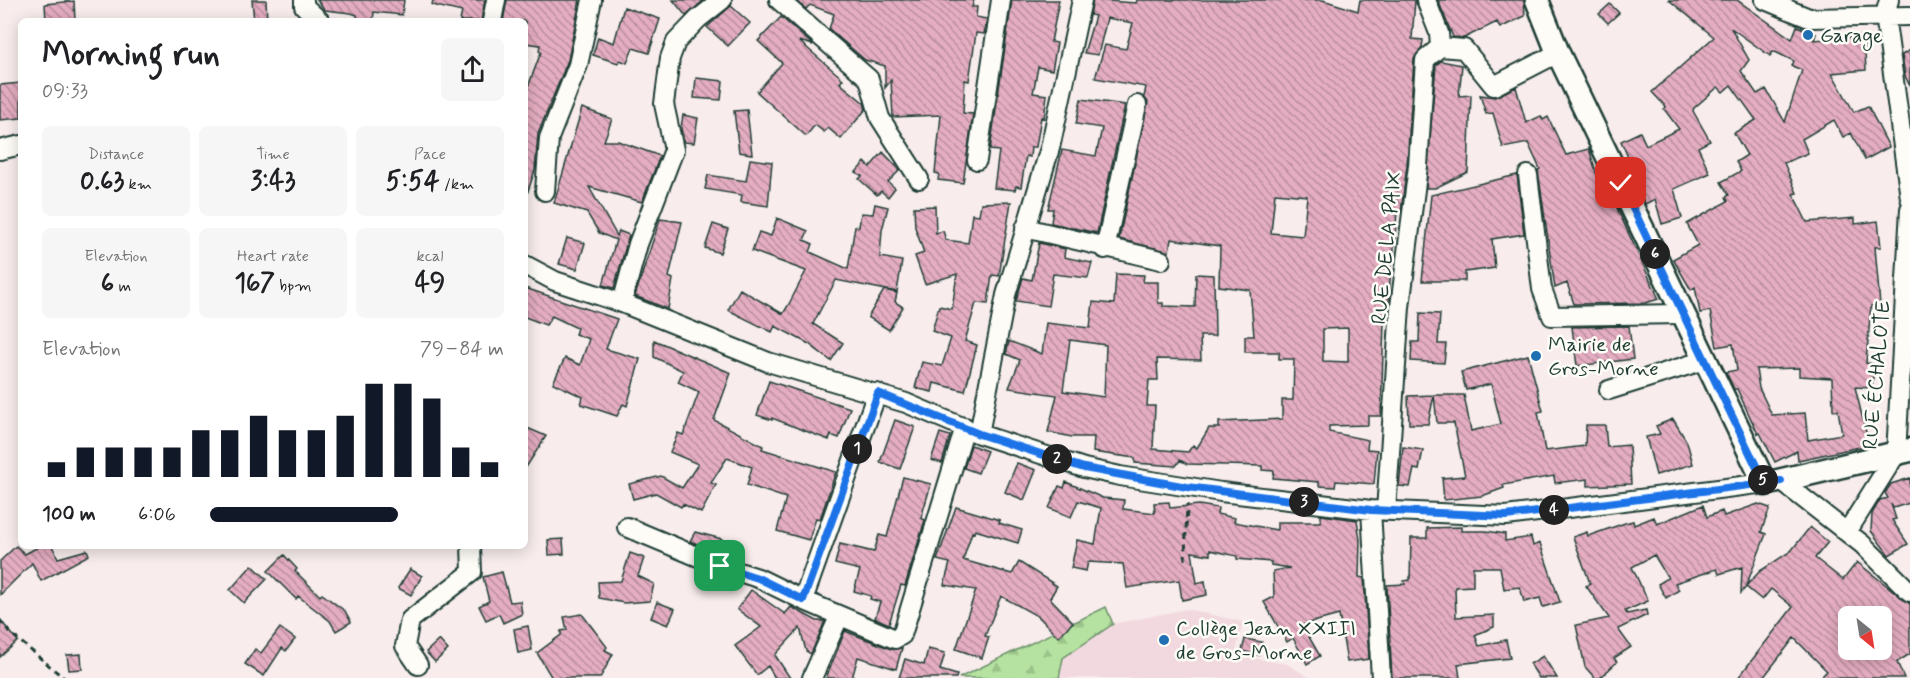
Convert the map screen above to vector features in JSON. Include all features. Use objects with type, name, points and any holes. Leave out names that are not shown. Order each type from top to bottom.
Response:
[{"type":"main road","points":[[1537,0],[1558,53],[1765,484],[1903,452]]},
{"type":"street","points":[[304,0],[304,6],[317,18]]},
{"type":"street","points":[[493,18],[496,0]]},
{"type":"street","points":[[545,191],[549,138],[578,65],[592,0]]},
{"type":"street","points":[[622,303],[638,244],[674,150],[664,104],[670,58],[676,42],[698,19],[722,0]]},
{"type":"street","points":[[779,0],[869,79],[880,118],[919,178]]},
{"type":"street","points":[[977,160],[1001,0]]},
{"type":"street","points":[[627,527],[720,566],[758,578],[839,617],[895,639],[902,635],[972,431],[1006,295],[1050,148],[1082,0]]},
{"type":"street","points":[[1426,0],[1440,33],[1440,47],[1464,49],[1494,86],[1558,53]]},
{"type":"street","points":[[1765,0],[1809,18],[1887,7],[1910,16]]},
{"type":"street","points":[[1887,7],[1910,198]]},
{"type":"street","name":"RUE DE LA PAIX","points":[[1381,678],[1379,510],[1400,307],[1418,166],[1425,60],[1440,47]]},
{"type":"street","points":[[1105,249],[1137,105]]},
{"type":"street","points":[[0,150],[18,146]]},
{"type":"street","points":[[1528,175],[1542,289],[1552,316],[1683,314]]},
{"type":"street","name":"RUE ÉCHALOTE","points":[[1847,532],[1903,452],[1910,209]]},
{"type":"street","points":[[1025,228],[1105,249],[1161,260]]},
{"type":"street","points":[[528,267],[555,281],[622,303],[768,362],[878,393],[972,431],[1084,468],[1187,487],[1379,510],[1506,516],[1781,481],[1847,532],[1910,592]]},
{"type":"street","points":[[1609,390],[1705,360]]},
{"type":"street","points":[[803,600],[878,393]]},
{"type":"street","points":[[418,665],[405,646],[410,620],[472,572],[471,549]]},
{"type":"street","points":[[812,678],[839,617]]},
{"type":"path","points":[[1185,560],[1187,487]]},
{"type":"path","points":[[0,620],[9,632],[64,678]]},
{"type":"shaded area","name":"Collège Jean XXIII de Gros-Morne","points":[[1187,609],[1243,622],[1235,655],[1287,664],[1310,678],[1059,678],[1063,658],[1113,624]]},
{"type":"green space","points":[[1106,607],[1113,624],[1063,658],[1059,678],[959,678]]},
{"type":"building","points":[[252,0],[266,0],[267,18],[254,18]]},
{"type":"building","points":[[317,0],[404,0],[402,15],[374,12],[373,18],[357,18],[357,15],[351,13],[325,10]]},
{"type":"building","points":[[433,0],[485,0],[482,18],[461,18],[462,12],[432,5]]},
{"type":"building","points":[[507,0],[580,0],[568,60],[538,134],[535,170],[528,191],[528,87],[541,52],[539,51],[540,45],[528,43],[528,18],[504,18]]},
{"type":"building","points":[[673,0],[704,0],[686,16]]},
{"type":"building","points":[[796,0],[974,0],[972,7],[977,7],[976,17],[987,19],[984,34],[976,33],[969,81],[965,80],[963,113],[973,114],[963,183],[938,180],[939,174],[935,173],[941,115],[893,117],[891,80],[885,88],[885,66],[865,60],[829,29],[834,14],[810,5],[806,9]]},
{"type":"building","points":[[1012,0],[1059,0],[1051,42],[1057,43],[1052,70],[1038,67],[1033,93],[1047,95],[1044,118],[1041,117],[1036,147],[1031,147],[1030,157],[1026,156],[1021,187],[1016,186],[1015,190],[994,188],[999,151],[990,150]]},
{"type":"building","points":[[1093,0],[1136,3],[1137,0],[1323,0],[1358,11],[1360,0],[1415,0],[1412,39],[1423,40],[1422,48],[1414,59],[1407,165],[1401,212],[1397,212],[1393,261],[1391,261],[1388,321],[1384,321],[1381,416],[1368,416],[1368,425],[1329,426],[1329,432],[1368,440],[1367,449],[1377,450],[1374,484],[1336,481],[1335,487],[1319,486],[1319,482],[1273,478],[1274,471],[1262,470],[1262,466],[1187,464],[1180,460],[1176,466],[1135,463],[1135,458],[1093,452],[1094,437],[1072,437],[1048,432],[1057,395],[1009,388],[1020,360],[1006,354],[1009,341],[1042,354],[1046,323],[1090,328],[1093,302],[1114,304],[1116,274],[1144,275],[1143,282],[1158,282],[1158,303],[1163,303],[1163,306],[1195,307],[1196,274],[1214,275],[1215,336],[1200,336],[1201,360],[1157,359],[1158,380],[1149,380],[1147,406],[1155,406],[1153,449],[1188,452],[1193,445],[1197,448],[1209,428],[1219,428],[1219,422],[1282,419],[1282,400],[1293,400],[1294,359],[1279,359],[1279,352],[1245,352],[1245,336],[1254,336],[1250,290],[1219,286],[1220,246],[1171,239],[1169,252],[1119,239],[1148,102],[1144,97],[1146,87],[1095,78],[1105,45],[1126,49],[1133,23],[1107,18],[1098,55],[1084,53],[1095,16],[1090,15]],"holes":[[[1275,193],[1307,196],[1303,236],[1271,233]],[[1348,328],[1348,362],[1323,361],[1323,329]],[[1070,340],[1106,345],[1104,397],[1063,391]]]},
{"type":"building","points":[[1438,0],[1524,0],[1525,16],[1500,28],[1497,22],[1464,38],[1453,37]]},
{"type":"building","points":[[1669,0],[1737,0],[1792,39],[1797,26],[1816,34],[1814,40],[1864,36],[1866,70],[1832,73],[1854,112],[1868,106],[1889,147],[1865,160],[1851,133],[1843,137],[1834,120],[1802,139],[1808,153],[1784,163],[1797,193],[1793,194],[1807,222],[1855,218],[1855,224],[1878,221],[1881,247],[1875,247],[1880,305],[1871,306],[1866,363],[1874,364],[1872,388],[1855,387],[1869,445],[1798,460],[1797,451],[1775,462],[1726,372],[1737,370],[1733,344],[1717,347],[1710,311],[1700,313],[1695,287],[1691,290],[1673,259],[1698,245],[1687,224],[1728,201],[1726,197],[1729,195],[1721,182],[1741,171],[1736,162],[1747,155],[1734,133],[1756,120],[1731,85],[1723,92],[1718,87],[1694,108],[1693,111],[1710,141],[1698,147],[1710,173],[1674,189],[1682,218],[1662,224],[1655,199],[1645,204],[1627,165],[1631,164],[1621,141],[1640,132],[1646,145],[1679,129],[1664,109],[1666,107],[1652,92],[1714,37]],"holes":[[[1731,28],[1770,56],[1773,51],[1794,61],[1792,66],[1802,70],[1785,122],[1766,89],[1757,94],[1741,71],[1749,60]],[[1799,368],[1799,376],[1832,378],[1833,410],[1838,410],[1842,434],[1808,440],[1805,413],[1772,415],[1759,388],[1756,369]]]},
{"type":"building","points":[[74,1],[75,18],[46,18],[45,4]]},
{"type":"building","points":[[1610,4],[1619,13],[1608,23],[1599,14]]},
{"type":"building","points":[[731,6],[750,23],[728,46],[707,27]]},
{"type":"building","points":[[624,7],[660,19],[649,53],[633,48],[627,63],[620,60],[618,63],[593,55],[598,37],[614,43]]},
{"type":"building","points":[[781,17],[813,45],[799,41],[843,79],[840,83],[864,103],[866,109],[841,139],[828,128],[824,132],[815,125],[806,136],[757,92],[782,63],[758,41]]},
{"type":"building","points":[[1910,50],[1910,86],[1905,76],[1902,55]]},
{"type":"building","points":[[1441,61],[1462,65],[1459,96],[1471,95],[1468,172],[1435,188],[1426,188],[1436,65]]},
{"type":"building","points":[[696,78],[723,81],[721,100],[694,98]]},
{"type":"building","points":[[18,83],[18,118],[0,120],[0,85]]},
{"type":"building","points":[[1516,87],[1526,123],[1541,116],[1543,120],[1548,117],[1566,155],[1589,149],[1597,175],[1601,174],[1659,299],[1645,303],[1574,304],[1567,283],[1555,288],[1538,170],[1540,169],[1528,143],[1503,148],[1493,113],[1486,114],[1480,95],[1495,97]]},
{"type":"building","points":[[1081,99],[1125,105],[1097,233],[1051,223],[1053,209],[1048,209],[1062,150],[1096,156],[1102,128],[1076,124]]},
{"type":"building","points":[[582,108],[612,119],[604,141],[618,141],[660,156],[642,202],[589,187],[617,236],[619,231],[629,235],[614,288],[603,285],[616,240],[599,233],[587,213],[554,203]]},
{"type":"building","points":[[747,110],[752,154],[739,152],[734,111]]},
{"type":"building","points":[[683,115],[698,118],[694,143],[684,142],[681,128]]},
{"type":"building","points":[[883,152],[900,170],[888,182],[895,188],[888,197],[881,191],[877,195],[859,179],[862,176],[856,172],[865,162],[870,167]]},
{"type":"building","points":[[750,159],[772,162],[768,206],[741,202],[742,195],[705,189],[708,175],[746,181]]},
{"type":"building","points":[[1517,175],[1524,234],[1492,239],[1495,268],[1465,272],[1465,281],[1422,281],[1431,195]]},
{"type":"building","points":[[1011,202],[999,276],[992,275],[988,304],[976,303],[965,341],[977,345],[965,391],[934,383],[932,392],[915,388],[922,362],[942,366],[951,338],[932,331],[939,306],[952,309],[957,274],[925,284],[915,256],[924,253],[915,227],[914,207],[935,206],[936,233],[943,231],[946,240],[968,243],[972,214],[979,215],[981,203]]},
{"type":"building","points":[[875,204],[888,207],[882,230],[880,257],[902,261],[897,292],[836,280],[813,324],[843,343],[831,361],[809,344],[775,326],[772,332],[728,310],[740,289],[783,314],[789,304],[806,271],[752,251],[759,232],[771,236],[777,218],[808,231],[804,240],[813,244],[810,252],[848,269],[855,226],[859,227],[861,213],[873,214]]},
{"type":"building","points":[[660,219],[682,222],[669,277],[673,279],[668,309],[635,296]]},
{"type":"building","points":[[713,224],[728,229],[720,253],[705,248]]},
{"type":"building","points":[[567,238],[585,243],[577,269],[559,264]]},
{"type":"building","points":[[1039,243],[1065,249],[1064,257],[1092,263],[1088,278],[1053,274],[1048,306],[1016,301],[1023,278],[1032,280]]},
{"type":"building","points":[[528,289],[617,319],[606,349],[640,359],[627,406],[623,404],[617,416],[581,404],[583,397],[553,383],[565,358],[580,365],[589,339],[575,334],[577,328],[552,316],[546,325],[528,318]]},
{"type":"building","points":[[884,290],[897,293],[895,302],[903,307],[889,330],[868,317]]},
{"type":"building","points":[[1420,313],[1440,314],[1438,344],[1446,344],[1444,363],[1411,361],[1412,342],[1419,342]]},
{"type":"building","points":[[1629,326],[1633,359],[1577,366],[1572,327]]},
{"type":"building","points":[[654,340],[731,373],[714,420],[763,446],[762,449],[836,472],[820,519],[816,518],[809,540],[777,531],[786,498],[747,485],[752,467],[727,458],[711,483],[716,485],[701,513],[683,504],[681,507],[656,493],[633,499],[629,484],[661,476],[682,488],[698,464],[670,452],[678,433],[683,435],[699,392],[678,382],[683,371],[654,357]]},
{"type":"building","points":[[1528,355],[1543,411],[1538,412],[1545,451],[1585,446],[1586,425],[1605,425],[1607,447],[1629,445],[1631,484],[1588,486],[1588,479],[1555,483],[1554,476],[1503,485],[1504,488],[1482,496],[1444,500],[1442,478],[1465,476],[1454,423],[1437,423],[1434,395],[1464,395],[1471,431],[1501,424],[1491,384],[1466,390],[1461,372]]},
{"type":"building","points":[[769,381],[850,408],[839,438],[831,435],[829,440],[772,418],[772,420],[757,415]]},
{"type":"building","points":[[1434,395],[1428,424],[1409,424],[1408,396]]},
{"type":"building","points":[[1673,419],[1687,442],[1693,464],[1656,475],[1646,437],[1660,434],[1656,426]]},
{"type":"building","points":[[895,420],[915,427],[900,469],[880,462]]},
{"type":"building","points":[[528,428],[546,436],[528,464]]},
{"type":"building","points":[[940,433],[950,436],[942,463],[931,460]]},
{"type":"building","points":[[971,445],[987,451],[978,473],[964,468]]},
{"type":"building","points":[[1403,447],[1423,450],[1419,470],[1414,469],[1410,487],[1399,486]]},
{"type":"building","points":[[1017,463],[1036,470],[1024,500],[1005,492]]},
{"type":"building","points":[[903,477],[931,484],[921,518],[925,520],[905,586],[901,585],[889,624],[875,618],[880,602],[870,599],[871,596],[854,591],[860,570],[835,564],[840,544],[874,552],[879,535],[887,537]]},
{"type":"building","points":[[1910,478],[1910,503],[1893,508],[1891,504],[1896,519],[1892,520],[1908,544],[1889,555],[1871,531],[1872,514],[1880,500],[1888,498],[1885,493],[1891,484]]},
{"type":"building","points":[[1066,482],[1103,498],[1124,500],[1123,509],[1155,513],[1154,503],[1169,502],[1170,508],[1199,505],[1218,508],[1217,514],[1235,518],[1234,522],[1277,530],[1277,522],[1321,522],[1321,515],[1357,520],[1360,540],[1359,577],[1364,578],[1369,659],[1347,662],[1339,615],[1302,625],[1320,656],[1307,664],[1293,638],[1287,642],[1264,602],[1274,597],[1273,571],[1290,568],[1271,565],[1271,562],[1237,559],[1237,556],[1210,550],[1210,555],[1192,552],[1197,583],[1205,581],[1207,595],[1182,600],[1179,580],[1127,588],[1123,564],[1088,562],[1086,571],[1071,568],[1077,540],[1095,544],[1101,508],[1078,501],[1071,517],[1049,508],[1059,486],[1064,488]]},
{"type":"building","points":[[1758,504],[1770,508],[1761,532],[1766,534],[1746,586],[1760,571],[1791,551],[1810,527],[1828,542],[1815,558],[1843,580],[1857,562],[1910,604],[1910,654],[1897,662],[1904,678],[1820,678],[1827,671],[1794,638],[1763,678],[1738,678],[1793,607],[1771,589],[1762,600],[1746,587],[1741,593],[1742,567],[1719,574],[1717,569],[1675,583],[1679,590],[1666,598],[1658,584],[1668,578],[1654,555],[1632,567],[1648,601],[1625,611],[1627,614],[1646,610],[1647,615],[1618,629],[1631,647],[1614,658],[1617,662],[1600,678],[1595,678],[1585,667],[1576,625],[1609,618],[1586,586],[1590,583],[1573,537],[1587,532],[1588,536],[1633,521],[1634,525],[1654,517],[1657,524],[1703,505],[1707,517],[1722,511],[1724,516]]},
{"type":"building","points":[[956,507],[1000,520],[999,523],[1022,530],[1018,543],[975,530],[974,533],[972,532],[963,560],[1012,574],[1019,562],[1057,586],[1050,598],[1073,622],[1058,637],[1039,617],[1001,596],[985,636],[989,637],[982,658],[956,649],[976,590],[944,585],[950,563],[937,560]]},
{"type":"building","points":[[1461,527],[1461,531],[1505,534],[1505,541],[1531,537],[1533,546],[1540,543],[1560,602],[1543,607],[1540,598],[1524,602],[1520,587],[1504,589],[1500,567],[1473,567],[1473,586],[1455,587],[1456,617],[1494,615],[1494,627],[1475,635],[1479,646],[1506,640],[1510,658],[1458,664],[1460,678],[1392,678],[1387,585],[1405,584],[1404,581],[1410,580],[1411,538],[1427,538],[1427,528]]},
{"type":"building","points":[[695,532],[722,539],[715,552],[690,541]]},
{"type":"building","points":[[563,539],[564,554],[549,555],[548,540]]},
{"type":"building","points":[[16,546],[25,554],[34,549],[54,549],[58,558],[87,550],[89,555],[41,581],[32,563],[0,595],[0,561]]},
{"type":"building","points":[[630,553],[644,558],[638,576],[654,584],[650,601],[624,603],[599,598],[598,582],[621,581]]},
{"type":"building","points":[[284,555],[297,569],[295,571],[320,596],[322,594],[345,611],[351,622],[336,631],[330,621],[298,596],[296,599],[268,571]]},
{"type":"building","points":[[252,565],[267,579],[244,603],[230,590]]},
{"type":"building","points":[[410,569],[422,576],[411,595],[398,588]]},
{"type":"building","points":[[502,572],[510,602],[520,601],[522,614],[503,623],[499,614],[486,620],[479,606],[489,601],[483,577]]},
{"type":"building","points":[[751,590],[785,614],[791,607],[817,621],[825,621],[811,654],[806,651],[800,628],[775,655],[790,678],[775,678],[768,666],[757,675],[735,646],[761,627],[737,609]]},
{"type":"building","points":[[657,602],[675,609],[668,625],[651,618]]},
{"type":"building","points":[[582,614],[607,647],[605,650],[613,654],[600,678],[552,678],[537,653],[561,635],[561,631],[567,630],[564,617]]},
{"type":"building","points":[[0,620],[18,641],[0,657]]},
{"type":"building","points":[[528,626],[532,650],[518,653],[514,629]]},
{"type":"building","points":[[280,628],[295,639],[286,651],[282,648],[264,676],[245,664],[255,649],[261,653]]},
{"type":"building","points":[[845,631],[891,649],[902,648],[896,669],[858,657],[852,678],[826,678]]},
{"type":"building","points":[[1245,639],[1262,642],[1259,655],[1242,651]]},
{"type":"building","points":[[439,640],[448,650],[435,662],[426,652]]},
{"type":"building","points":[[928,649],[945,653],[940,670],[957,675],[956,678],[899,678],[905,659],[924,665]]},
{"type":"building","points":[[81,654],[82,669],[69,670],[67,655]]},
{"type":"building","points":[[1543,656],[1557,678],[1539,678],[1530,664]]},
{"type":"place","name":"Garage","points":[[1808,35]]},
{"type":"place","name":"Mairie de Gros-Morne","points":[[1536,356]]},
{"type":"place","name":"Collège Jean XXIII de Gros-Morne","points":[[1164,640]]},
{"type":"route","points":[[720,566],[758,578],[803,600],[878,393],[979,434],[1084,468],[1221,492],[1371,510],[1506,516],[1672,495],[1727,488],[1781,481],[1765,484],[1735,422],[1705,360],[1621,183]]}]
